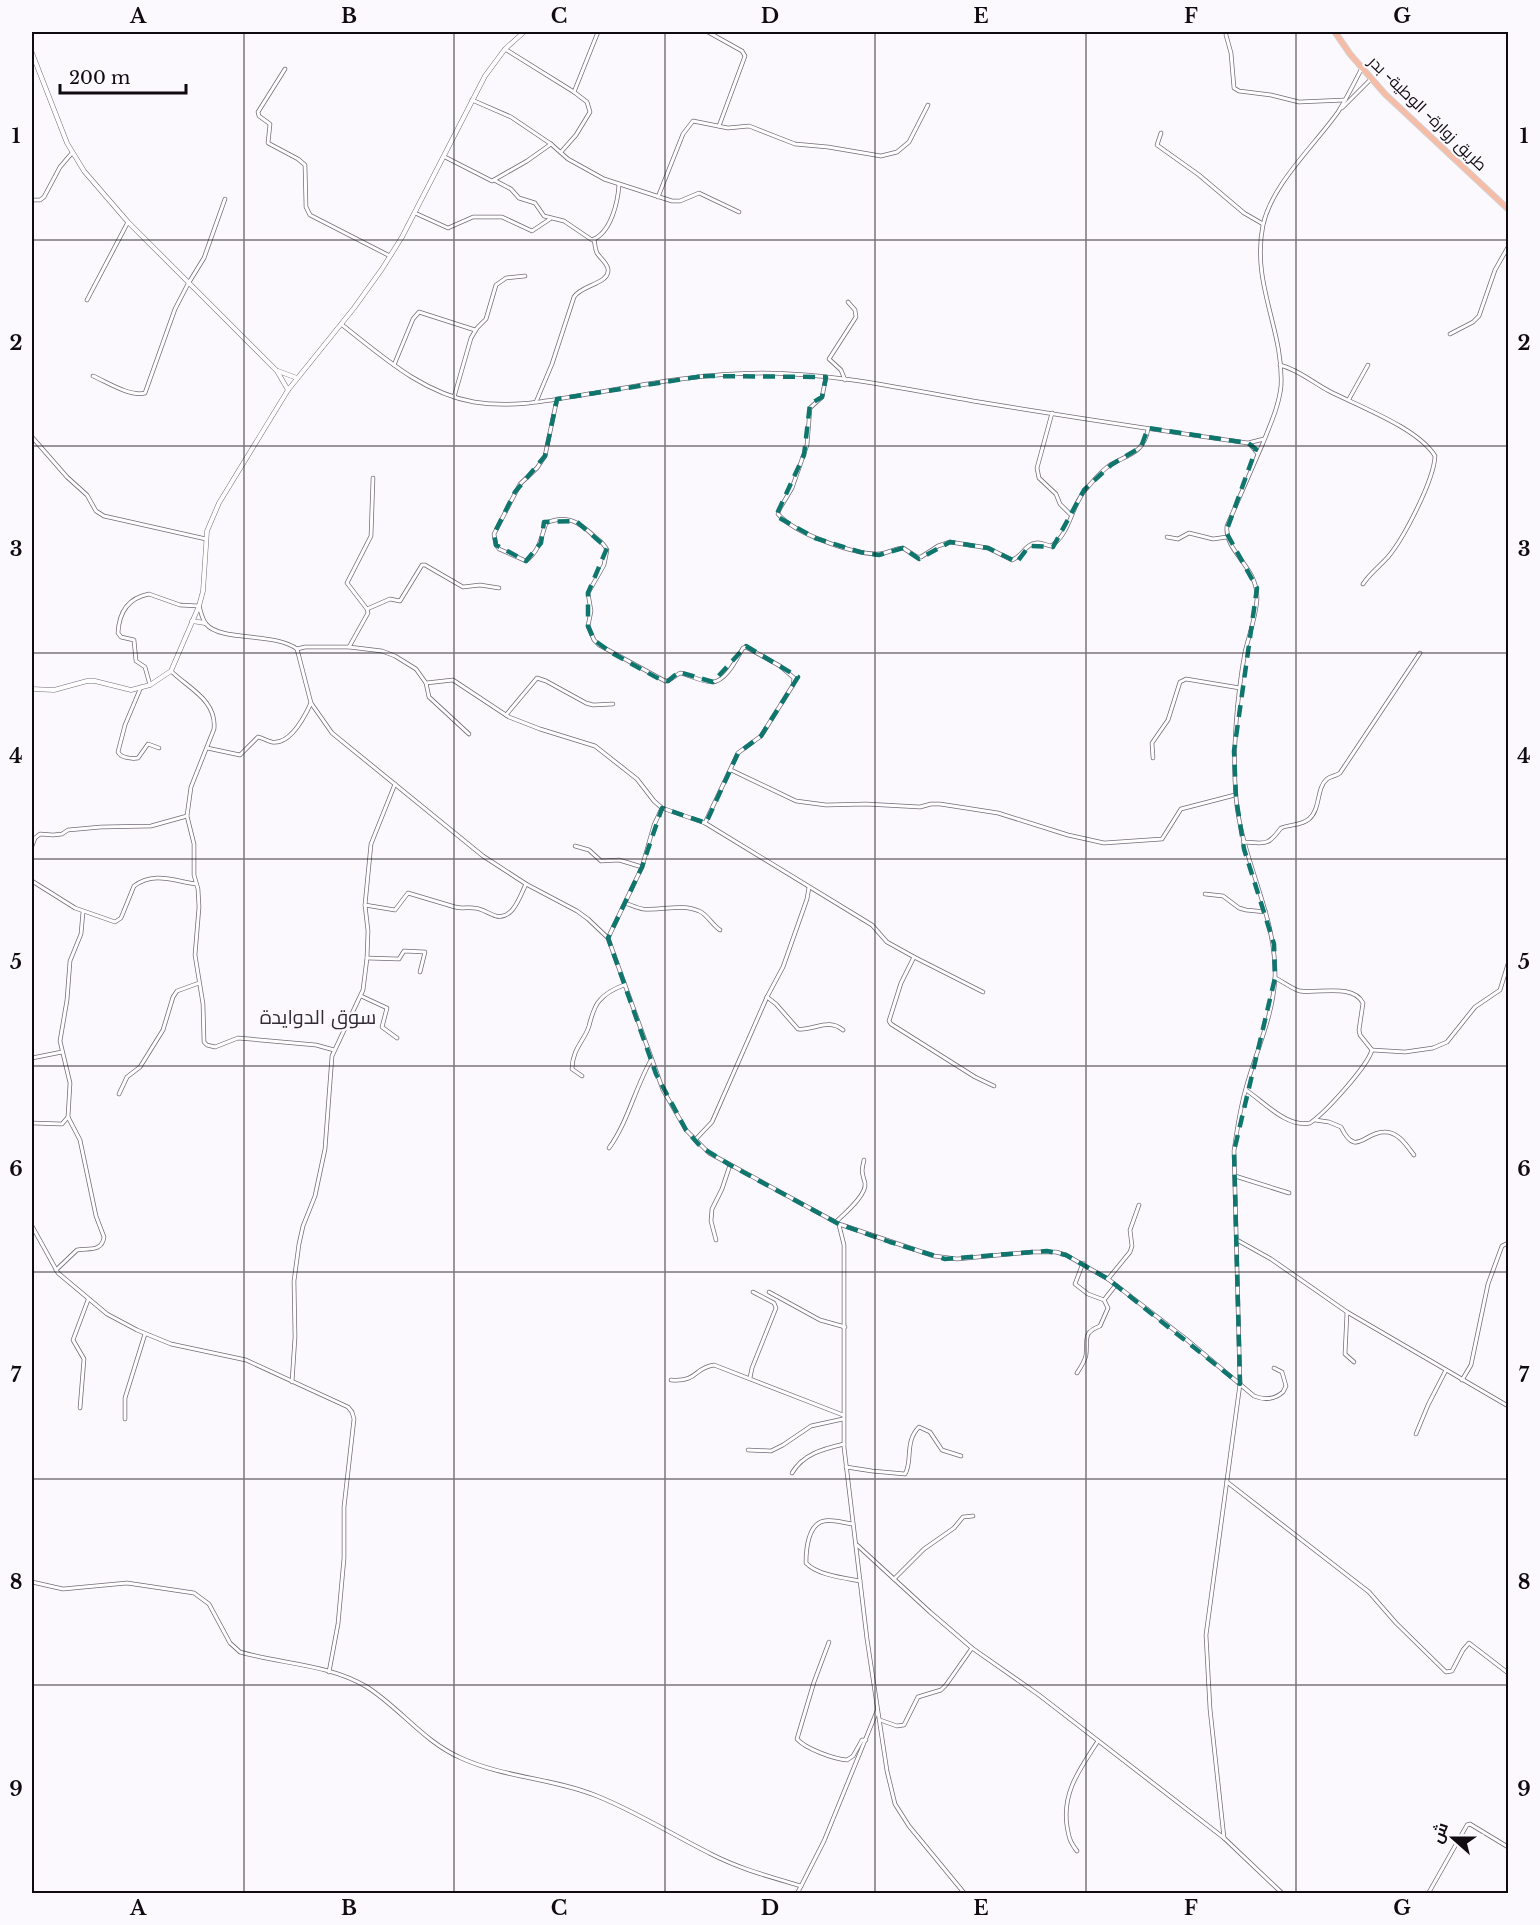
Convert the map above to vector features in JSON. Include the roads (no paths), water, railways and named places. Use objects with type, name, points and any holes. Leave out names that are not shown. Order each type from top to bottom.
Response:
[{"type":"highway","name":"طريق زوارة- الوطية- بدر","points":[[1335,32],[1385,94],[1509,209]]},
{"type":"street","points":[[32,689],[54,690],[95,681],[125,690],[150,685],[171,671],[199,606],[203,591],[206,539],[209,524],[219,503],[288,390],[367,290],[390,256],[445,157],[489,70],[505,49],[524,32]]},
{"type":"street","points":[[574,92],[598,32]]},
{"type":"street","points":[[708,32],[742,51],[745,56],[719,126]]},
{"type":"street","points":[[1226,35],[1231,54],[1234,88],[1239,91],[1271,95],[1299,102],[1345,100]]},
{"type":"street","points":[[505,49],[588,102],[590,109],[576,135],[561,152]]},
{"type":"street","points":[[32,53],[72,153],[102,193],[188,284],[278,371],[288,390]]},
{"type":"street","points":[[1224,1838],[1210,1709],[1206,1635],[1240,1384],[1234,1150],[1245,1089],[1268,1024],[1275,978],[1274,944],[1243,842],[1235,795],[1234,752],[1245,654],[1257,602],[1257,588],[1254,577],[1227,537],[1227,526],[1277,406],[1281,387],[1279,352],[1261,278],[1260,251],[1263,224],[1281,186],[1338,111],[1362,68]]},
{"type":"street","points":[[285,69],[258,112],[259,116],[270,124],[268,143],[305,165],[306,207],[310,215],[390,256]]},
{"type":"street","points":[[1338,111],[1371,79]]},
{"type":"street","points":[[472,100],[511,117],[584,168],[619,184],[672,201],[680,201],[699,193],[739,212]]},
{"type":"street","points":[[658,197],[689,124],[698,121],[734,128],[749,126],[795,144],[888,156],[909,142],[928,105]]},
{"type":"street","points":[[1161,133],[1157,145],[1199,175],[1244,213],[1263,224]]},
{"type":"street","points":[[494,180],[551,144]]},
{"type":"street","points":[[32,200],[40,200],[44,197],[60,167],[72,153]]},
{"type":"street","points":[[445,157],[486,179],[494,180],[511,189],[519,198],[536,203],[542,213],[550,219],[564,221],[588,238],[594,239]]},
{"type":"street","points":[[536,402],[552,364],[573,297],[581,289],[602,280],[608,273],[607,266],[596,252],[594,239],[615,212],[619,184]]},
{"type":"street","points":[[93,376],[130,391],[145,393],[175,309],[204,258],[225,199]]},
{"type":"street","points":[[415,213],[448,228],[473,217],[502,217],[532,231],[550,219]]},
{"type":"street","points":[[87,300],[128,222]]},
{"type":"street","points":[[1450,334],[1473,322],[1479,316],[1495,270],[1509,247]]},
{"type":"street","points":[[454,397],[475,330],[486,319],[498,283],[506,278],[525,276]]},
{"type":"street","points":[[844,380],[841,370],[829,359],[856,317],[855,310],[848,302]]},
{"type":"street","points":[[394,365],[413,319],[419,312],[475,330]]},
{"type":"street","points":[[341,324],[394,365],[425,385],[454,397],[494,404],[536,402],[704,376],[764,373],[826,377],[1248,443],[1264,439]]},
{"type":"street","points":[[1280,365],[1296,370],[1412,435],[1435,456],[1426,487],[1409,521],[1387,558],[1370,572],[1363,584]]},
{"type":"street","points":[[1349,399],[1368,365]]},
{"type":"street","points":[[278,371],[297,378]]},
{"type":"street","points":[[826,377],[822,397],[810,408],[809,435],[804,455],[792,488],[778,514],[814,538],[860,552],[879,555],[903,548],[921,557],[938,546],[950,542],[988,548],[1012,560],[1021,555],[1029,546],[1037,543],[1051,546],[1062,535],[1084,490],[1102,472],[1141,447],[1146,439],[1148,428]]},
{"type":"street","points":[[557,399],[545,456],[537,468],[520,484],[494,534],[496,545],[500,550],[526,561],[541,543],[545,526],[549,521],[576,520],[583,524],[607,550],[604,565],[588,593],[591,611],[588,626],[599,645],[661,680],[668,681],[680,673],[713,682],[723,676],[746,647],[793,675],[793,685],[761,736],[738,753],[705,823]]},
{"type":"street","points":[[1052,413],[1037,468],[1043,484],[1056,494],[1060,504],[1071,515]]},
{"type":"street","points":[[32,437],[67,477],[87,495],[96,511],[104,516],[206,539]]},
{"type":"street","points":[[1248,443],[1258,454]]},
{"type":"street","points":[[349,647],[368,613],[347,583],[371,536],[373,478]]},
{"type":"street","points":[[1167,537],[1178,540],[1189,533],[1212,539],[1227,537]]},
{"type":"street","points":[[367,609],[390,599],[400,601],[422,566],[425,565],[463,587],[480,585],[499,588]]},
{"type":"street","points":[[150,685],[145,667],[136,661],[135,640],[121,637],[118,633],[123,610],[130,603],[149,594],[180,605],[199,606]]},
{"type":"street","points":[[199,606],[205,623]]},
{"type":"street","points":[[192,621],[205,623],[218,631],[283,641],[297,649],[311,703],[332,733],[483,856],[526,884],[577,911],[608,938],[651,1060],[671,1105],[686,1130],[709,1153],[837,1223],[945,1259],[1047,1251],[1066,1255],[1083,1263],[1107,1280],[1186,1339],[1259,1398],[1272,1399],[1283,1392],[1286,1386],[1282,1372],[1274,1368]]},
{"type":"street","points":[[297,649],[304,646],[349,647],[382,651],[395,656],[416,669],[426,683],[429,697],[469,734]]},
{"type":"street","points":[[1243,842],[1272,841],[1281,828],[1301,824],[1311,817],[1324,782],[1340,773],[1420,653]]},
{"type":"street","points":[[171,671],[190,685],[214,712],[214,729],[191,787],[187,816],[194,844],[194,875],[199,907],[195,955],[204,1039],[207,1045],[215,1047],[238,1038],[316,1045],[334,1050]]},
{"type":"street","points":[[506,715],[537,678],[586,703],[613,704]]},
{"type":"street","points":[[1153,758],[1152,743],[1168,720],[1180,682],[1186,679],[1241,688]]},
{"type":"street","points":[[426,683],[453,680],[506,715],[549,732],[595,746],[606,757],[637,779],[662,808],[705,823],[872,925],[887,942],[983,992]]},
{"type":"street","points":[[141,687],[125,725],[118,752],[119,755],[135,759],[148,744],[159,748]]},
{"type":"street","points":[[207,748],[240,754],[258,737],[273,742],[282,741],[296,729],[311,703]]},
{"type":"street","points":[[730,770],[796,801],[826,805],[866,804],[910,807],[940,804],[998,813],[1068,835],[1104,843],[1162,839],[1181,810],[1235,795]]},
{"type":"street","points":[[292,1382],[296,1337],[294,1281],[299,1244],[322,1168],[334,1050],[360,996],[367,958],[366,905],[371,844],[395,784]]},
{"type":"street","points":[[608,938],[642,867],[651,844],[654,825],[662,808]]},
{"type":"street","points":[[32,846],[35,838],[40,834],[62,834],[68,830],[101,826],[151,826],[187,816]]},
{"type":"street","points":[[575,846],[589,850],[601,861],[619,860],[642,867]]},
{"type":"street","points":[[32,881],[83,912],[111,921],[118,921],[137,883],[161,876],[196,884]]},
{"type":"street","points":[[366,905],[395,910],[408,893],[455,908],[472,908],[499,917],[513,910],[526,884]]},
{"type":"street","points":[[695,1140],[712,1122],[717,1113],[786,957],[807,899],[809,886]]},
{"type":"street","points":[[1205,894],[1223,896],[1246,910],[1266,912]]},
{"type":"street","points":[[625,903],[642,909],[667,907],[697,910],[720,930]]},
{"type":"street","points":[[56,1270],[73,1252],[96,1249],[104,1237],[96,1216],[82,1146],[76,1129],[68,1117],[70,1077],[60,1041],[67,1000],[70,961],[81,934],[83,912]]},
{"type":"street","points":[[367,958],[399,959],[404,951],[425,952],[420,972]]},
{"type":"street","points":[[914,957],[901,983],[890,1015],[891,1024],[975,1077],[994,1086]]},
{"type":"street","points":[[1275,978],[1298,991],[1344,992],[1358,996],[1364,1003],[1360,1035],[1372,1050],[1405,1052],[1433,1048],[1447,1042],[1475,1007],[1500,990],[1509,964]]},
{"type":"street","points":[[119,1094],[127,1077],[140,1067],[163,1030],[173,997],[177,992],[199,983]]},
{"type":"street","points":[[582,1076],[572,1069],[572,1060],[580,1040],[589,1028],[600,999],[624,985]]},
{"type":"street","points":[[360,996],[387,1008],[382,1027],[397,1038]]},
{"type":"street","points":[[767,997],[798,1029],[805,1030],[824,1024],[838,1025],[843,1030]]},
{"type":"street","points":[[1245,1089],[1281,1116],[1305,1124],[1315,1120],[1347,1087],[1369,1058],[1372,1050]]},
{"type":"street","points":[[32,1058],[62,1052]]},
{"type":"street","points":[[609,1148],[625,1119],[651,1060]]},
{"type":"street","points":[[32,1123],[62,1124],[68,1117]]},
{"type":"street","points":[[1315,1120],[1341,1127],[1344,1136],[1351,1141],[1358,1142],[1380,1132],[1388,1132],[1406,1143],[1414,1155]]},
{"type":"street","points":[[837,1223],[862,1194],[865,1186],[861,1173],[864,1160]]},
{"type":"street","points":[[716,1240],[711,1221],[712,1209],[730,1165]]},
{"type":"street","points":[[1235,1176],[1289,1193]]},
{"type":"street","points":[[1107,1280],[1130,1252],[1132,1246],[1130,1230],[1139,1205]]},
{"type":"street","points":[[837,1223],[844,1245],[843,1417],[846,1467],[887,1771],[895,1804],[909,1826],[965,1893]]},
{"type":"street","points":[[32,1226],[56,1270],[88,1300],[107,1314],[145,1334],[171,1344],[238,1357],[348,1407],[352,1412],[354,1419],[344,1507],[344,1558],[338,1624],[329,1672]]},
{"type":"street","points":[[1237,1240],[1271,1259],[1347,1312],[1509,1407]]},
{"type":"street","points":[[1462,1380],[1471,1365],[1488,1284],[1502,1246],[1509,1243]]},
{"type":"street","points":[[1077,1373],[1086,1354],[1087,1335],[1092,1329],[1100,1326],[1108,1308],[1104,1300],[1088,1294],[1075,1284],[1083,1263]]},
{"type":"street","points":[[1104,1300],[1115,1286]]},
{"type":"street","points":[[750,1378],[776,1308],[772,1301],[753,1292]]},
{"type":"street","points":[[769,1292],[820,1320],[845,1327]]},
{"type":"street","points":[[80,1408],[84,1364],[82,1354],[73,1340],[88,1300]]},
{"type":"street","points":[[1347,1312],[1344,1348],[1345,1354],[1354,1362]]},
{"type":"street","points":[[125,1419],[124,1398],[145,1334]]},
{"type":"street","points":[[671,1380],[688,1380],[704,1368],[714,1365],[843,1417]]},
{"type":"street","points":[[1416,1434],[1446,1370]]},
{"type":"street","points":[[748,1450],[771,1451],[811,1426],[843,1417]]},
{"type":"street","points":[[846,1467],[872,1472],[905,1474],[908,1468],[910,1446],[915,1431],[919,1427],[930,1432],[942,1450],[961,1456]]},
{"type":"street","points":[[792,1473],[801,1460],[844,1443]]},
{"type":"street","points":[[1227,1482],[1369,1592],[1396,1623],[1446,1671],[1452,1671],[1462,1650],[1469,1643],[1509,1673]]},
{"type":"street","points":[[894,1579],[924,1549],[954,1528],[963,1517],[973,1516]]},
{"type":"street","points":[[853,1524],[825,1521],[819,1523],[810,1535],[806,1559],[808,1566],[832,1575],[860,1581]]},
{"type":"street","points":[[855,1544],[972,1648],[1039,1695],[1224,1838],[1283,1893]]},
{"type":"street","points":[[32,1582],[63,1589],[127,1583],[194,1593],[208,1604],[230,1643],[240,1652],[329,1672],[368,1688],[442,1748],[461,1758],[490,1769],[559,1784],[597,1796],[634,1812],[720,1859],[801,1886]]},
{"type":"street","points":[[829,1642],[797,1739],[825,1754],[847,1760],[853,1756],[862,1740],[866,1740]]},
{"type":"street","points":[[879,1720],[897,1726],[904,1725],[918,1697],[941,1690],[972,1648]]},
{"type":"street","points":[[797,1893],[815,1860],[877,1709]]},
{"type":"street","points":[[1077,1851],[1069,1842],[1064,1813],[1067,1796],[1098,1741]]},
{"type":"street","points":[[1428,1893],[1467,1825],[1470,1824],[1509,1847]]},
{"type":"district","name":"سوق الدوايدة","points":[[318,1017]]}]
